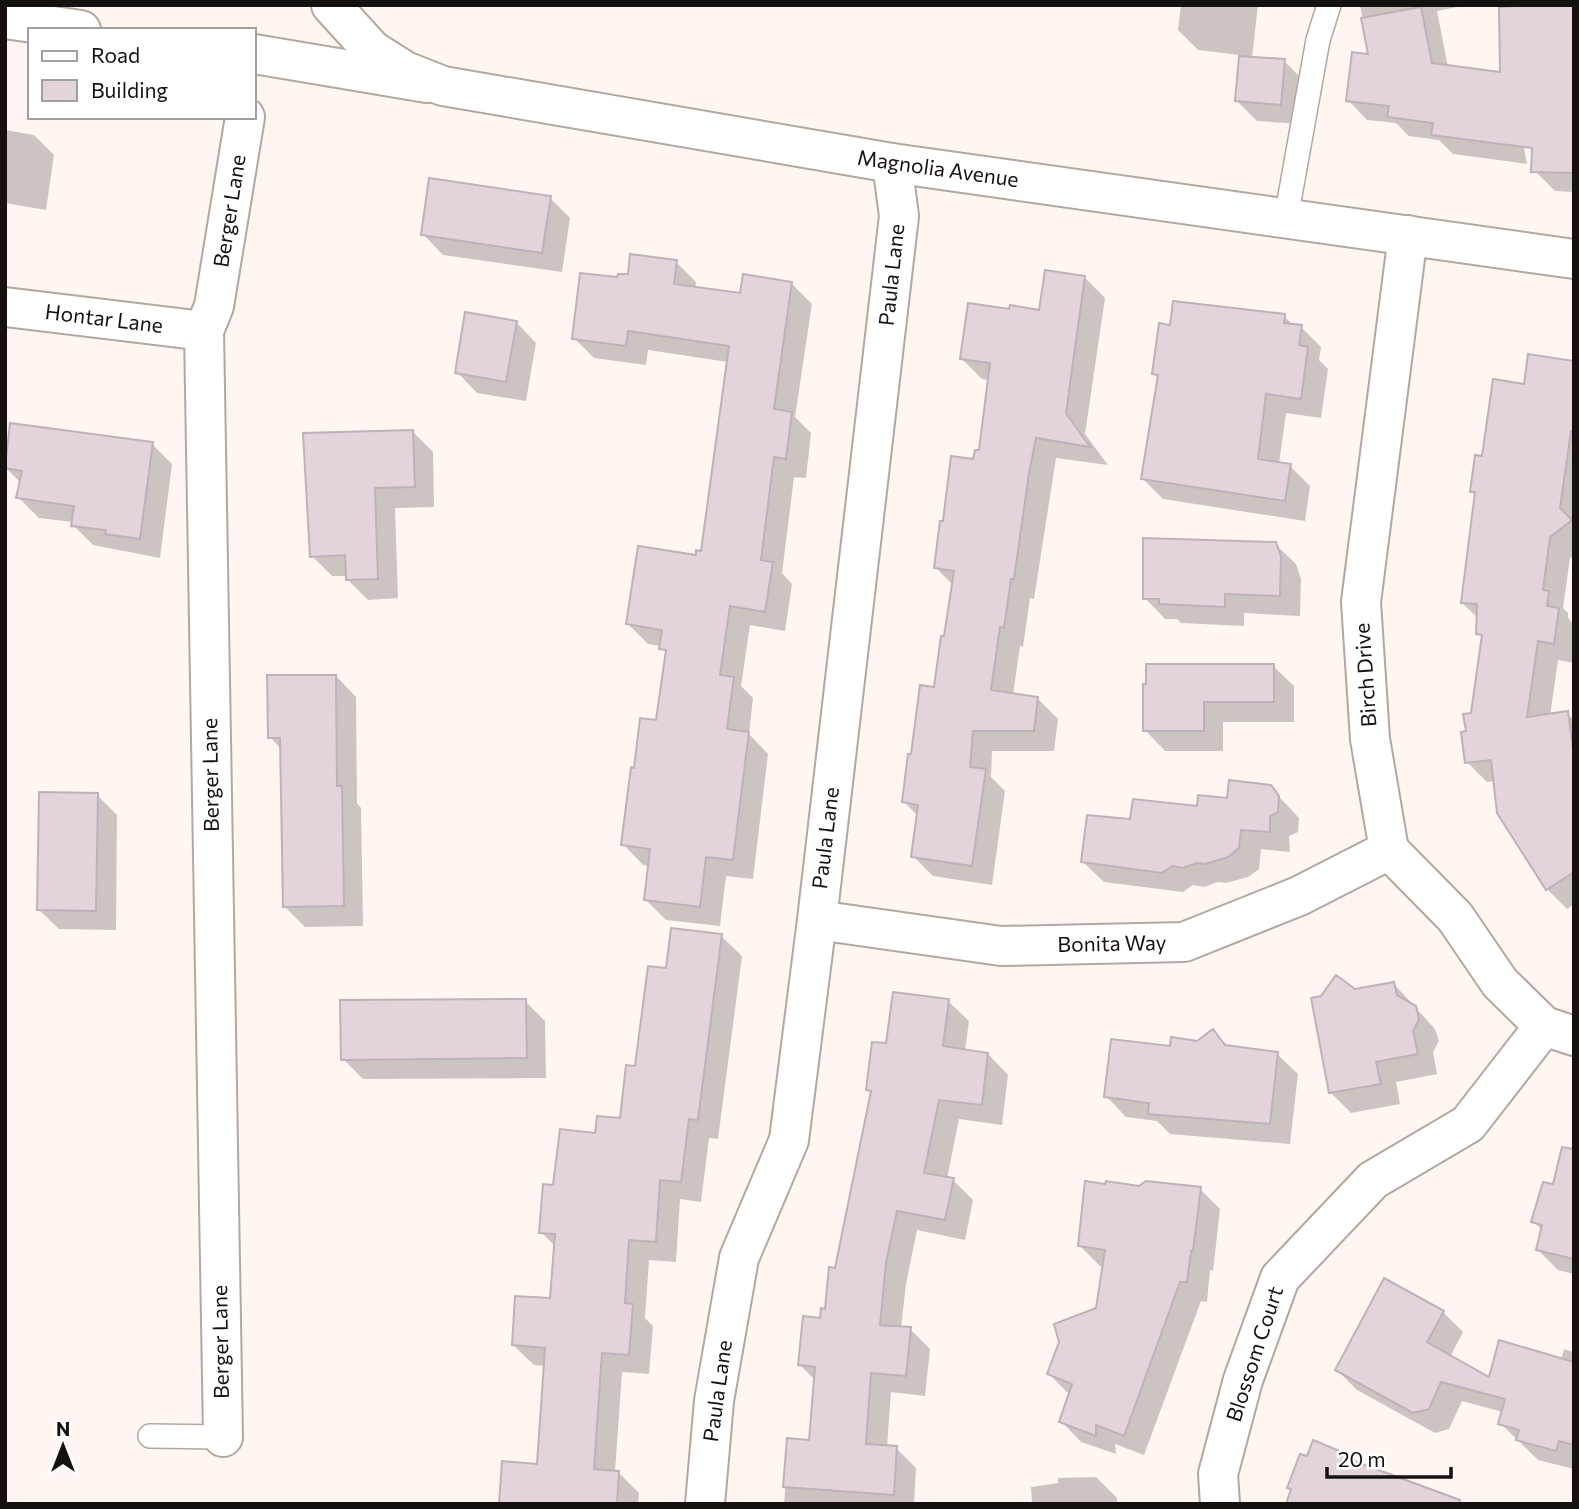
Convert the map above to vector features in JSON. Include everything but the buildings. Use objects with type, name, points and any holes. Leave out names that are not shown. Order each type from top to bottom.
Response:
[{"type":"street","name":"Magnolia Avenue","points":[[331,5],[372,50],[405,71],[443,86],[892,163],[1574,259]]},
{"type":"street","points":[[5,19],[67,28]]},
{"type":"street","points":[[256,57],[443,86]]},
{"type":"street","name":"Berger Lane","points":[[223,1437],[204,331],[214,306],[245,119]]},
{"type":"street","name":"Paula Lane","points":[[705,1504],[714,1401],[738,1258],[789,1140],[899,216],[892,163]]},
{"type":"street","name":"Birch Drive","points":[[1389,850],[1370,739],[1361,602],[1408,235]]},
{"type":"street","name":"Hontar Lane","points":[[5,307],[204,331]]},
{"type":"street","points":[[1389,850],[1455,917],[1500,983],[1559,1031]]},
{"type":"street","name":"Bonita Way","points":[[817,920],[1001,946],[1184,942],[1299,896],[1389,850]]},
{"type":"street","name":"Blossom Court","points":[[1220,1504],[1218,1474],[1239,1393],[1280,1278],[1373,1180],[1468,1124],[1559,1031]]},
{"type":"lane","points":[[1286,219],[1318,40],[1329,5]]},
{"type":"lane","points":[[150,1436],[223,1437]]}]
